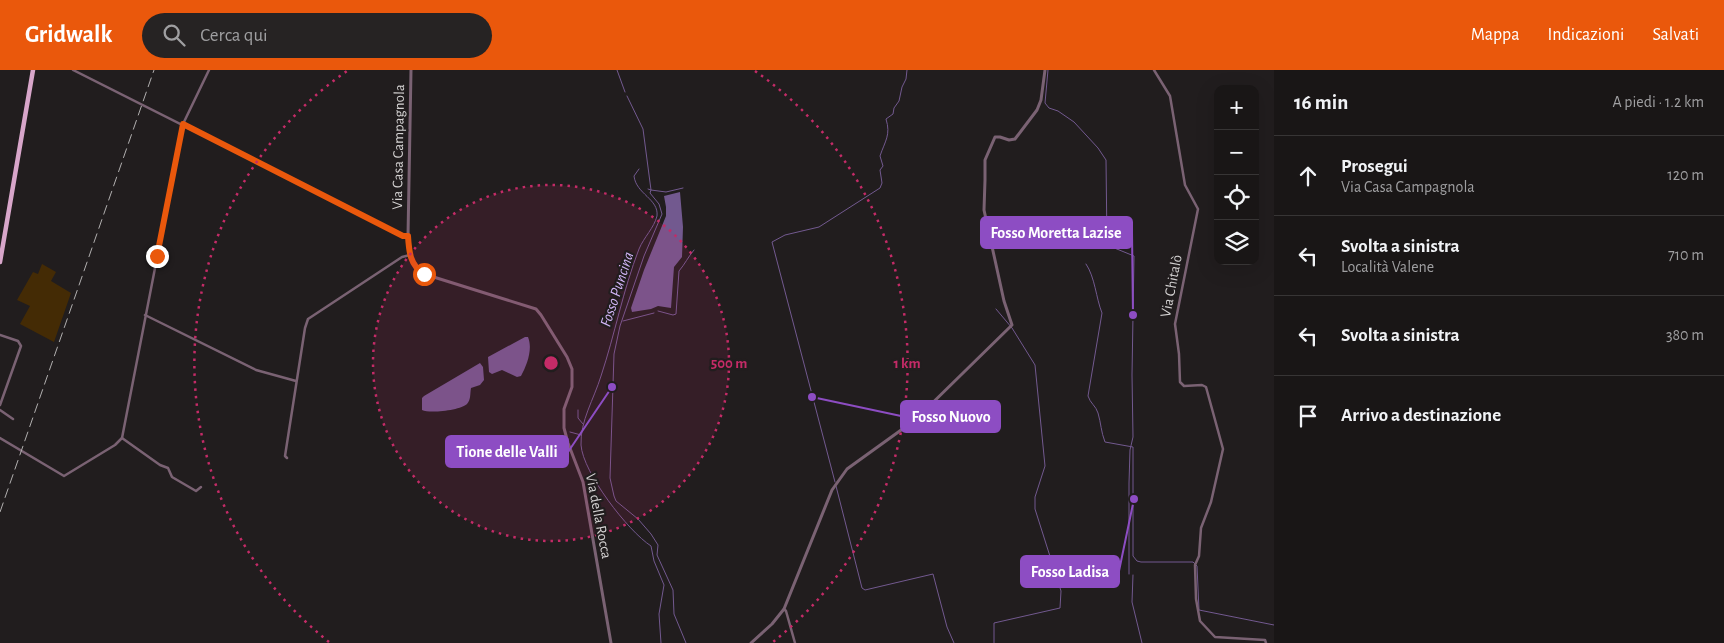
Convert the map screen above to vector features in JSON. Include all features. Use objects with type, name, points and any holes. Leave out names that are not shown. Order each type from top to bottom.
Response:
[{"type":"main road","points":[[0,262],[34,70]]},
{"type":"street","points":[[73,70],[403,236],[408,236]]},
{"type":"street","points":[[0,438],[64,476],[115,445],[122,438],[183,124],[209,70]]},
{"type":"street","name":"Via Casa Campagnola","points":[[410,255],[408,236],[411,70]]},
{"type":"street","points":[[751,643],[784,609],[832,490],[838,480],[858,460],[915,420],[1010,327],[984,215],[985,160],[995,138],[1015,139],[1037,110],[1041,100],[1045,70]]},
{"type":"street","name":"Via Chitalò","points":[[1154,70],[1170,96],[1185,185],[1198,210],[1175,324],[1180,382],[1184,386],[1202,385],[1206,387],[1222,449],[1211,502],[1201,528],[1199,556],[1195,564],[1198,611],[1200,621],[1215,637],[1265,640],[1266,643]]},
{"type":"street","points":[[287,458],[285,456],[286,445],[308,319],[402,257],[410,255]]},
{"type":"street","name":"Via della Rocca","points":[[410,255],[414,266],[424,274],[536,309],[567,357],[572,369],[572,387],[564,409],[564,428],[583,482],[611,643]]},
{"type":"street","points":[[145,315],[256,370],[296,381]]},
{"type":"street","points":[[0,335],[18,341],[21,346],[0,405]]},
{"type":"street","points":[[0,410],[12,419]]},
{"type":"street","points":[[122,438],[160,465],[168,468],[174,479],[196,491],[201,487]]},
{"type":"street","points":[[784,609],[795,643]]},
{"type":"shaded area","points":[[680,192],[683,227],[682,257],[674,267],[671,308],[658,306],[632,312],[631,308],[644,270],[666,216],[664,196]]},
{"type":"shaded area","points":[[42,264],[56,272],[51,281],[71,293],[54,342],[20,324],[30,306],[17,300],[33,272],[38,274]]},
{"type":"shaded area","points":[[528,337],[530,352],[521,376],[517,377],[502,370],[492,374],[489,372],[488,357]]},
{"type":"shaded area","points":[[480,363],[483,367],[484,380],[480,385],[471,388],[467,404],[445,411],[432,412],[422,410],[422,398],[424,396]]},
{"type":"waterway","points":[[617,70],[625,92]]},
{"type":"waterway","points":[[835,482],[772,242],[785,235],[819,227],[880,188],[882,183],[880,170],[883,166],[880,156],[888,134],[886,119],[893,114],[894,108],[899,101],[907,70]]},
{"type":"waterway","points":[[1048,70],[1045,103],[1049,108],[1058,111],[1074,122],[1098,148],[1106,160],[1107,245],[1134,256],[1133,437],[1130,450],[1129,483],[1129,574]]},
{"type":"waterway","points":[[627,96],[643,129],[651,190],[666,192],[683,188]]},
{"type":"waterway","name":"Fosso Puncina","points":[[639,169],[634,176],[636,182],[655,205],[657,216],[654,225],[641,245],[633,265],[606,360],[585,419],[581,445],[590,470],[608,500],[641,539],[651,546],[654,561],[664,585],[659,614],[661,643]]},
{"type":"waterway","points":[[648,189],[651,190],[650,193],[659,204],[662,214],[644,256],[620,326],[614,354],[610,478],[616,501],[638,519],[658,545],[657,555],[673,590],[674,614],[686,643]]},
{"type":"waterway","points":[[658,311],[676,314],[679,271],[694,250]]},
{"type":"waterway","points":[[1086,264],[1102,313],[1088,396],[1098,413],[1105,442],[1133,447],[1133,556],[1137,561],[1141,562],[1193,562],[1197,566],[1199,610],[1274,625]]},
{"type":"waterway","points":[[994,643],[994,623],[1060,608],[1061,591],[1035,509],[1035,497],[1045,466],[1035,365],[1012,328],[996,309]]},
{"type":"waterway","points":[[623,321],[654,313]]},
{"type":"waterway","name":"Fosso Puncina","points":[[578,410],[578,418],[583,424]]},
{"type":"waterway","name":"Fosso Puncina","points":[[570,432],[581,435]]},
{"type":"waterway","points":[[836,486],[862,588],[865,590],[933,574],[947,627],[954,643]]},
{"type":"waterway","points":[[1133,575],[1132,602],[1142,643]]},
{"type":"railway","points":[[0,512],[154,70]]},
{"type":"place","name":"Fosso Moretta Lazise","points":[[1133,315]]},
{"type":"place","name":"Tione delle Valli","points":[[612,387]]},
{"type":"place","name":"Fosso Nuovo","points":[[812,397]]},
{"type":"place","name":"Fosso Ladisa","points":[[1134,499]]},
{"type":"route","points":[[157,256],[183,124],[403,236],[408,236],[410,255],[414,266],[424,274]]}]
